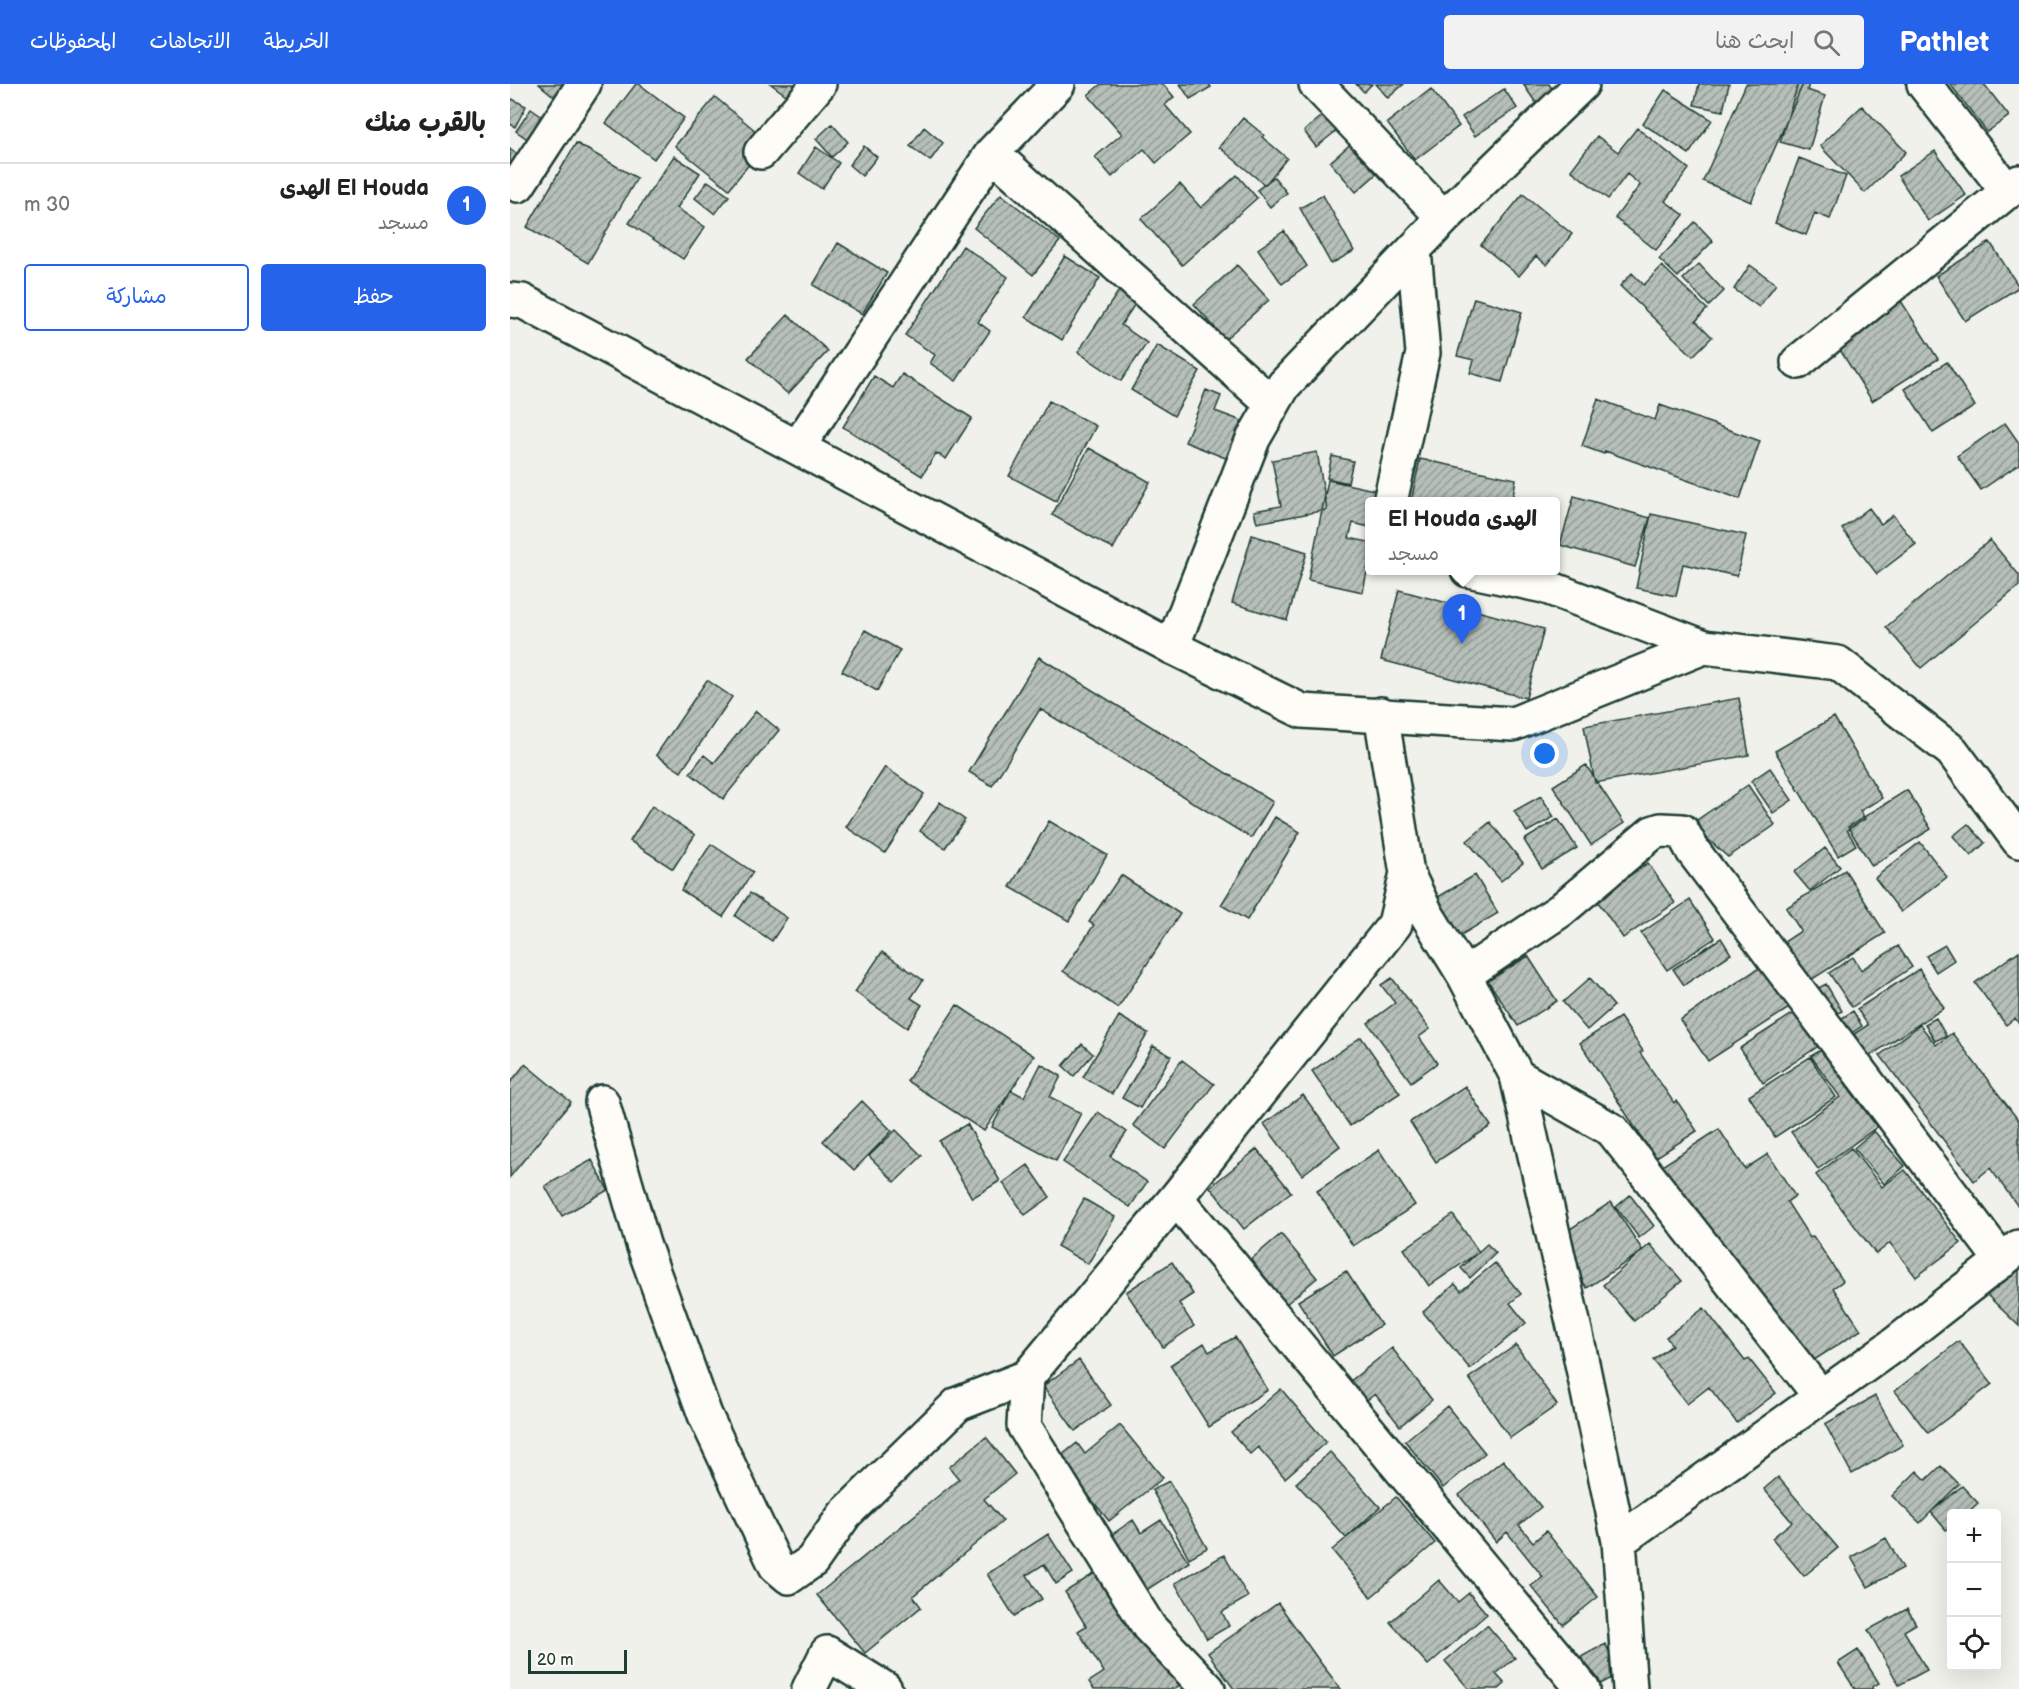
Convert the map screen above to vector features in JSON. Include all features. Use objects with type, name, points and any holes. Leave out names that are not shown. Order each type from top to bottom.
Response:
[{"type":"street","points":[[518,185],[584,84]]},
{"type":"street","points":[[761,152],[819,84]]},
{"type":"street","points":[[798,447],[992,153],[1058,84]]},
{"type":"street","points":[[1316,84],[1444,218]]},
{"type":"street","points":[[1172,647],[1253,439],[1284,385],[1444,218],[1582,84]]},
{"type":"street","points":[[1798,362],[2013,187],[1924,84]]},
{"type":"street","points":[[992,153],[1272,404]]},
{"type":"street","points":[[1391,497],[1423,353],[1414,250]]},
{"type":"street","points":[[510,300],[522,301],[1172,647],[1302,711],[1381,714],[1513,724],[1704,647]]},
{"type":"street","points":[[1492,575],[1544,586],[1704,647],[1838,663],[1952,751],[2019,841]]},
{"type":"street","points":[[1381,714],[1407,873],[1427,915],[1464,975],[1517,1076],[1578,1344],[1619,1541],[1630,1689]]},
{"type":"street","points":[[1464,975],[1561,910],[1652,833],[1661,830],[1682,831],[1693,850],[2011,1254],[1895,1344],[1619,1541]]},
{"type":"street","points":[[602,1102],[643,1244],[705,1415],[776,1566],[789,1578],[812,1561],[844,1514],[958,1404],[1027,1377],[1176,1198],[1395,924],[1407,873]]},
{"type":"street","points":[[1517,1076],[1612,1130],[1821,1397]]},
{"type":"street","points":[[1176,1198],[1583,1689]]},
{"type":"street","points":[[1027,1377],[1024,1426],[1149,1627],[1208,1689]]},
{"type":"street","points":[[809,1689],[827,1653],[885,1689]]},
{"type":"building","points":[[539,84],[580,84],[563,104]]},
{"type":"building","points":[[636,84],[684,118],[654,159],[606,123]]},
{"type":"building","points":[[771,84],[801,84],[790,98]]},
{"type":"building","points":[[1101,84],[1163,84],[1174,97],[1165,105],[1190,134],[1156,163],[1144,149],[1112,177],[1095,157],[1122,134],[1088,95]]},
{"type":"building","points":[[1180,84],[1209,84],[1211,87],[1190,99]]},
{"type":"building","points":[[1356,84],[1372,84],[1364,92]]},
{"type":"building","points":[[1376,84],[1404,84],[1388,98]]},
{"type":"building","points":[[1523,84],[1549,84],[1554,92],[1536,103]]},
{"type":"building","points":[[1699,84],[1729,84],[1723,111],[1694,105]]},
{"type":"building","points":[[1746,84],[1803,84],[1751,202],[1703,181]]},
{"type":"building","points":[[1798,84],[1809,84],[1807,90],[1825,96],[1809,150],[1780,142]]},
{"type":"building","points":[[1950,84],[1984,84],[2009,116],[1987,132]]},
{"type":"building","points":[[1431,89],[1459,126],[1415,160],[1387,123]]},
{"type":"building","points":[[1504,89],[1517,108],[1475,136],[1462,117]]},
{"type":"building","points":[[1665,90],[1712,120],[1689,154],[1643,124]]},
{"type":"building","points":[[715,97],[768,141],[729,189],[675,146]]},
{"type":"building","points":[[510,98],[526,106],[515,127],[510,124]]},
{"type":"building","points":[[1862,106],[1906,152],[1865,193],[1820,146]]},
{"type":"building","points":[[531,109],[554,125],[539,147],[516,131]]},
{"type":"building","points":[[1327,112],[1340,128],[1316,147],[1304,131]]},
{"type":"building","points":[[1243,118],[1287,158],[1265,185],[1219,147]]},
{"type":"building","points":[[832,124],[848,142],[832,157],[816,139]]},
{"type":"building","points":[[924,127],[943,143],[930,161],[910,146]]},
{"type":"building","points":[[1637,128],[1689,169],[1665,201],[1684,215],[1656,250],[1615,218],[1640,185],[1627,174],[1608,199],[1571,170],[1597,136],[1618,152]]},
{"type":"building","points":[[1354,141],[1380,171],[1356,192],[1330,162]]},
{"type":"building","points":[[576,143],[637,178],[588,263],[527,227]]},
{"type":"building","points":[[864,146],[877,157],[862,176],[849,165]]},
{"type":"building","points":[[816,147],[839,163],[822,189],[799,173]]},
{"type":"building","points":[[510,149],[527,160],[510,189]]},
{"type":"building","points":[[1935,151],[1966,195],[1928,221],[1898,176]]},
{"type":"building","points":[[674,156],[700,173],[677,208],[705,227],[683,259],[629,223]]},
{"type":"building","points":[[1799,158],[1846,176],[1830,219],[1815,213],[1806,235],[1775,223]]},
{"type":"building","points":[[1237,175],[1257,198],[1182,265],[1141,219],[1180,184],[1201,208]]},
{"type":"building","points":[[1274,177],[1287,193],[1270,207],[1257,190]]},
{"type":"building","points":[[708,181],[729,196],[715,214],[695,198]]},
{"type":"building","points":[[1001,194],[1060,241],[1033,275],[974,228]]},
{"type":"building","points":[[1523,194],[1572,234],[1547,265],[1536,256],[1519,276],[1481,245]]},
{"type":"building","points":[[1323,195],[1354,251],[1331,264],[1300,208]]},
{"type":"building","points":[[1695,222],[1713,241],[1678,277],[1659,259]]},
{"type":"building","points":[[1284,231],[1307,266],[1282,284],[1258,249]]},
{"type":"building","points":[[1990,242],[2019,287],[1965,321],[1936,276]]},
{"type":"building","points":[[838,243],[887,273],[862,314],[813,285]]},
{"type":"building","points":[[963,246],[1008,277],[978,322],[990,331],[956,381],[930,363],[935,355],[905,335]]},
{"type":"building","points":[[1065,256],[1100,278],[1062,340],[1026,317]]},
{"type":"building","points":[[1699,264],[1724,291],[1709,306],[1683,279]]},
{"type":"building","points":[[1237,265],[1269,300],[1225,339],[1194,304]]},
{"type":"building","points":[[1750,265],[1776,284],[1759,307],[1734,289]]},
{"type":"building","points":[[1662,266],[1707,309],[1696,321],[1712,337],[1693,356],[1620,286],[1632,273],[1644,285]]},
{"type":"building","points":[[1124,283],[1141,295],[1121,325],[1147,343],[1121,381],[1078,352]]},
{"type":"building","points":[[1474,298],[1522,312],[1502,382],[1470,373],[1474,360],[1457,356]]},
{"type":"building","points":[[1901,301],[1938,359],[1872,401],[1835,342]]},
{"type":"building","points":[[788,315],[828,351],[788,394],[748,358]]},
{"type":"building","points":[[1157,345],[1200,371],[1174,416],[1131,390]]},
{"type":"building","points":[[1947,362],[1975,406],[1933,433],[1905,389]]},
{"type":"building","points":[[902,374],[972,418],[946,459],[936,453],[922,476],[843,427],[874,376],[893,388]]},
{"type":"building","points":[[1206,390],[1221,396],[1215,411],[1242,421],[1228,459],[1185,442]]},
{"type":"building","points":[[1598,399],[1655,420],[1660,405],[1760,441],[1740,499],[1605,451],[1604,454],[1582,446]]},
{"type":"building","points":[[1049,401],[1096,426],[1056,501],[1009,476]]},
{"type":"building","points":[[2005,423],[2019,443],[2019,464],[1981,490],[1957,456]]},
{"type":"building","points":[[1089,448],[1150,482],[1113,549],[1052,515]]},
{"type":"building","points":[[1317,452],[1327,510],[1257,523],[1254,511],[1281,506],[1272,460]]},
{"type":"building","points":[[1332,456],[1353,461],[1348,483],[1327,478]]},
{"type":"building","points":[[1420,459],[1516,479],[1513,497],[1412,497]]},
{"type":"building","points":[[1328,480],[1388,493],[1387,497],[1365,497],[1365,526],[1353,523],[1349,538],[1365,541],[1366,575],[1363,592],[1308,580]]},
{"type":"building","points":[[1574,496],[1650,518],[1635,567],[1560,545]]},
{"type":"building","points":[[1869,508],[1881,524],[1893,515],[1916,544],[1877,574],[1842,529]]},
{"type":"building","points":[[1651,514],[1746,535],[1737,576],[1683,564],[1676,596],[1636,588]]},
{"type":"building","points":[[1252,535],[1307,552],[1287,620],[1232,603]]},
{"type":"building","points":[[1990,540],[2019,575],[2019,586],[1921,668],[1886,627]]},
{"type":"building","points":[[1399,590],[1544,629],[1526,698],[1381,660]]},
{"type":"building","points":[[865,630],[900,650],[877,691],[842,671]]},
{"type":"building","points":[[1039,657],[1273,802],[1251,838],[1040,709],[992,786],[969,772]]},
{"type":"building","points":[[707,680],[732,697],[681,772],[656,755]]},
{"type":"building","points":[[1739,698],[1749,755],[1595,783],[1584,726]]},
{"type":"building","points":[[756,711],[779,730],[723,799],[690,773],[704,755],[714,763]]},
{"type":"building","points":[[1834,717],[1882,798],[1860,811],[1865,819],[1847,830],[1856,845],[1838,856],[1775,751]]},
{"type":"building","points":[[1586,765],[1624,823],[1591,845],[1553,786]]},
{"type":"building","points":[[885,767],[924,794],[885,853],[846,827]]},
{"type":"building","points":[[1770,768],[1792,800],[1773,813],[1751,781]]},
{"type":"building","points":[[1748,785],[1775,825],[1728,857],[1691,824]]},
{"type":"building","points":[[1907,790],[1931,829],[1872,866],[1848,827]]},
{"type":"building","points":[[1541,796],[1554,817],[1527,832],[1514,811]]},
{"type":"building","points":[[940,802],[965,820],[945,848],[920,831]]},
{"type":"building","points":[[652,806],[695,835],[673,869],[630,841]]},
{"type":"building","points":[[1275,817],[1300,832],[1247,920],[1221,905]]},
{"type":"building","points":[[1558,819],[1577,848],[1542,869],[1524,840]]},
{"type":"building","points":[[1049,821],[1107,855],[1069,921],[1010,887]]},
{"type":"building","points":[[1490,822],[1523,863],[1501,881],[1467,841]]},
{"type":"building","points":[[1968,824],[1985,843],[1971,856],[1953,836]]},
{"type":"building","points":[[1920,842],[1947,877],[1901,912],[1875,878]]},
{"type":"building","points":[[711,844],[753,872],[723,917],[681,890]]},
{"type":"building","points":[[1825,848],[1840,867],[1810,891],[1794,872]]},
{"type":"building","points":[[1648,863],[1675,903],[1623,938],[1596,899]]},
{"type":"building","points":[[1845,870],[1885,933],[1803,985],[1778,946],[1801,931],[1786,908]]},
{"type":"building","points":[[1121,875],[1180,914],[1118,1008],[1063,971],[1094,925],[1089,922]]},
{"type":"building","points":[[1475,875],[1498,913],[1451,941],[1428,903]]},
{"type":"building","points":[[750,893],[787,918],[772,941],[735,916]]},
{"type":"building","points":[[1690,900],[1715,938],[1667,970],[1641,933]]},
{"type":"building","points":[[1721,938],[1731,954],[1684,985],[1673,969]]},
{"type":"building","points":[[1945,945],[1954,960],[1936,972],[1926,956]]},
{"type":"building","points":[[1898,946],[1912,967],[1852,1007],[1829,973],[1853,957],[1861,970]]},
{"type":"building","points":[[2019,951],[2019,1024],[2015,1018],[2006,1025],[1975,983]]},
{"type":"building","points":[[882,952],[923,980],[911,998],[922,1005],[907,1028],[855,992]]},
{"type":"building","points":[[1528,956],[1557,1001],[1518,1026],[1488,981]]},
{"type":"building","points":[[1765,964],[1792,1006],[1708,1061],[1680,1020]]},
{"type":"building","points":[[1919,969],[1944,1008],[1868,1057],[1854,1034],[1868,1025],[1857,1009]]},
{"type":"building","points":[[1392,978],[1430,1029],[1419,1037],[1437,1063],[1411,1082],[1368,1023],[1395,1003],[1381,985]]},
{"type":"building","points":[[1590,978],[1614,1006],[1587,1030],[1563,1002]]},
{"type":"building","points":[[1826,984],[1842,1011],[1831,1017],[1815,990]]},
{"type":"building","points":[[957,1005],[1034,1056],[984,1131],[907,1081]]},
{"type":"building","points":[[1797,1011],[1820,1045],[1763,1083],[1740,1048]]},
{"type":"building","points":[[1853,1011],[1862,1026],[1841,1040],[1831,1025]]},
{"type":"building","points":[[1119,1016],[1148,1033],[1112,1094],[1083,1077]]},
{"type":"building","points":[[1620,1017],[1643,1051],[1640,1053],[1674,1103],[1677,1101],[1697,1131],[1655,1158],[1580,1043]]},
{"type":"building","points":[[1936,1018],[1946,1036],[1935,1041],[1925,1024]]},
{"type":"building","points":[[1920,1025],[1936,1045],[1952,1033],[2019,1121],[2019,1204],[2017,1205],[1990,1168],[1974,1181],[1880,1055]]},
{"type":"building","points":[[1361,1037],[1400,1093],[1350,1126],[1312,1071]]},
{"type":"building","points":[[1082,1044],[1093,1054],[1074,1076],[1063,1066]]},
{"type":"building","points":[[1153,1046],[1171,1056],[1140,1108],[1122,1098]]},
{"type":"building","points":[[1821,1050],[1877,1127],[1818,1169],[1791,1132],[1840,1097],[1811,1056]]},
{"type":"building","points":[[1810,1057],[1836,1097],[1775,1137],[1749,1096]]},
{"type":"building","points":[[1182,1060],[1214,1084],[1165,1149],[1133,1125]]},
{"type":"building","points":[[525,1064],[571,1102],[510,1177],[510,1083]]},
{"type":"building","points":[[1041,1064],[1061,1076],[1050,1097],[1081,1113],[1056,1161],[992,1127],[1011,1090],[1024,1097]]},
{"type":"building","points":[[1465,1086],[1491,1126],[1436,1162],[1410,1122]]},
{"type":"building","points":[[1303,1095],[1340,1146],[1302,1175],[1264,1124]]},
{"type":"building","points":[[862,1101],[892,1131],[854,1170],[823,1141]]},
{"type":"building","points":[[1098,1112],[1127,1132],[1110,1156],[1147,1182],[1130,1207],[1063,1162]]},
{"type":"building","points":[[967,1124],[1000,1181],[972,1198],[939,1141]]},
{"type":"building","points":[[1719,1129],[1745,1169],[1768,1154],[1795,1196],[1787,1202],[1810,1238],[1813,1236],[1843,1281],[1833,1288],[1861,1330],[1808,1364],[1756,1287],[1747,1293],[1662,1166]]},
{"type":"building","points":[[896,1130],[922,1156],[895,1182],[869,1156]]},
{"type":"building","points":[[1874,1131],[1905,1166],[1884,1184],[1854,1148]]},
{"type":"building","points":[[1851,1148],[1882,1187],[1905,1170],[1961,1243],[1916,1277],[1890,1243],[1876,1254],[1816,1175]]},
{"type":"building","points":[[1257,1149],[1291,1192],[1244,1229],[1210,1187]]},
{"type":"building","points":[[1379,1150],[1415,1205],[1353,1246],[1317,1191]]},
{"type":"building","points":[[592,1160],[608,1190],[562,1216],[545,1186]]},
{"type":"building","points":[[1028,1165],[1050,1197],[1025,1215],[1003,1183]]},
{"type":"building","points":[[1630,1195],[1654,1226],[1639,1238],[1616,1207]]},
{"type":"building","points":[[1084,1199],[1115,1217],[1088,1264],[1057,1246]]},
{"type":"building","points":[[1611,1202],[1643,1251],[1587,1288],[1555,1239]]},
{"type":"building","points":[[1453,1215],[1479,1252],[1429,1286],[1404,1249]]},
{"type":"building","points":[[1281,1234],[1317,1278],[1285,1305],[1249,1261]]},
{"type":"building","points":[[1487,1244],[1496,1253],[1470,1278],[1461,1268]]},
{"type":"building","points":[[1650,1244],[1682,1281],[1634,1321],[1603,1285]]},
{"type":"building","points":[[1172,1262],[1193,1294],[1179,1303],[1194,1326],[1163,1347],[1126,1292]]},
{"type":"building","points":[[1495,1263],[1521,1294],[1510,1303],[1526,1323],[1470,1369],[1423,1312],[1455,1284],[1461,1291]]},
{"type":"building","points":[[2019,1263],[2019,1326],[1987,1295]]},
{"type":"building","points":[[1346,1271],[1381,1325],[1333,1356],[1298,1301]]},
{"type":"building","points":[[1704,1308],[1745,1361],[1749,1359],[1776,1393],[1737,1423],[1709,1387],[1687,1404],[1653,1360],[1672,1345],[1666,1337]]},
{"type":"building","points":[[1235,1337],[1268,1390],[1209,1427],[1170,1365],[1204,1343],[1209,1352]]},
{"type":"building","points":[[1959,1341],[1992,1384],[1928,1433],[1895,1391]]},
{"type":"building","points":[[1516,1345],[1557,1405],[1510,1438],[1469,1378]]},
{"type":"building","points":[[1392,1348],[1432,1400],[1400,1426],[1375,1394],[1358,1407],[1343,1387]]},
{"type":"building","points":[[1079,1360],[1111,1405],[1075,1431],[1043,1386]]},
{"type":"building","points":[[1281,1389],[1326,1442],[1285,1478],[1258,1447],[1250,1454],[1231,1432]]},
{"type":"building","points":[[1875,1396],[1903,1445],[1852,1474],[1825,1424]]},
{"type":"building","points":[[1447,1406],[1485,1453],[1443,1488],[1405,1441]]},
{"type":"building","points":[[1120,1425],[1163,1478],[1109,1521],[1058,1458],[1077,1443],[1085,1454]]},
{"type":"building","points":[[986,1437],[1015,1474],[984,1499],[1003,1521],[913,1596],[921,1607],[865,1653],[817,1595],[959,1479],[949,1467]]},
{"type":"building","points":[[1330,1452],[1380,1507],[1346,1538],[1296,1483]]},
{"type":"building","points":[[1503,1460],[1541,1507],[1519,1525],[1533,1542],[1546,1531],[1598,1597],[1563,1625],[1531,1586],[1543,1577],[1507,1532],[1496,1542],[1459,1495]]},
{"type":"building","points":[[1941,1466],[1959,1484],[1920,1523],[1892,1496],[1917,1471],[1926,1480]]},
{"type":"building","points":[[1778,1477],[1838,1548],[1804,1576],[1772,1538],[1792,1522],[1764,1489]]},
{"type":"building","points":[[1169,1481],[1207,1548],[1189,1558],[1152,1490]]},
{"type":"building","points":[[1962,1486],[1978,1503],[1971,1509],[1947,1509],[1946,1530],[1931,1512]]},
{"type":"building","points":[[1396,1497],[1435,1543],[1371,1597],[1332,1550]]},
{"type":"building","points":[[1133,1520],[1141,1533],[1161,1520],[1189,1562],[1139,1595],[1104,1540]]},
{"type":"building","points":[[1048,1534],[1073,1573],[1056,1584],[1044,1564],[1027,1575],[1042,1599],[1014,1616],[987,1574]]},
{"type":"building","points":[[1886,1538],[1903,1568],[1868,1587],[1851,1557]]},
{"type":"building","points":[[1224,1555],[1248,1597],[1222,1612],[1229,1626],[1207,1639],[1175,1583]]},
{"type":"building","points":[[1095,1573],[1139,1643],[1149,1636],[1180,1685],[1174,1689],[1094,1689],[1089,1682],[1104,1672],[1078,1631],[1086,1626],[1065,1592]]},
{"type":"building","points":[[1439,1580],[1458,1602],[1469,1593],[1487,1614],[1428,1665],[1390,1622]]},
{"type":"building","points":[[1278,1603],[1341,1689],[1234,1689],[1208,1653]]},
{"type":"building","points":[[1907,1609],[1916,1624],[1904,1631],[1927,1670],[1899,1685],[1868,1630]]},
{"type":"building","points":[[1487,1625],[1515,1658],[1496,1674],[1505,1684],[1499,1689],[1469,1689],[1445,1661]]},
{"type":"building","points":[[1605,1644],[1621,1673],[1595,1687],[1579,1658]]},
{"type":"building","points":[[1858,1650],[1879,1683],[1872,1687],[1873,1689],[1855,1689],[1838,1663]]},
{"type":"place","name":"El Houda الهدى","points":[[1462,644]]}]
